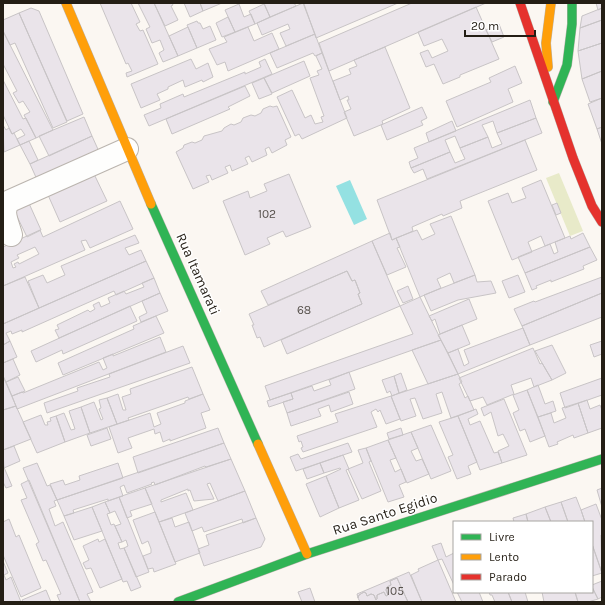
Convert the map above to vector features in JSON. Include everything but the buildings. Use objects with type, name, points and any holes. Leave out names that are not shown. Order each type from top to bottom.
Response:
[{"type":"street","name":"Rua Itamarati","points":[[66,3],[127,149],[307,554]]},
{"type":"street","points":[[520,3],[553,102],[584,187],[592,206],[602,222]]},
{"type":"street","points":[[551,3],[548,22],[546,60],[553,102]]},
{"type":"street","points":[[553,102],[567,64],[572,24],[572,3]]},
{"type":"street","points":[[11,235],[5,213],[6,204],[10,201],[127,149]]},
{"type":"street","name":"Rua Santo Egidio","points":[[178,602],[307,554],[602,459]]},
{"type":"green space","points":[[559,173],[583,231],[570,236],[546,178]]},
{"type":"water","points":[[350,180],[367,219],[354,225],[336,186]]},
{"type":"traffic: fast","points":[[553,102],[567,65],[572,24],[572,3]]},
{"type":"traffic: fast","points":[[151,204],[258,444]]},
{"type":"traffic: fast","points":[[178,602],[307,554],[602,459]]},
{"type":"traffic: slow","points":[[66,3],[151,204]]},
{"type":"traffic: slow","points":[[548,67],[546,43],[551,3]]},
{"type":"traffic: slow","points":[[258,444],[307,554]]},
{"type":"traffic: jam","points":[[520,3],[573,158],[592,206],[602,222]]}]
